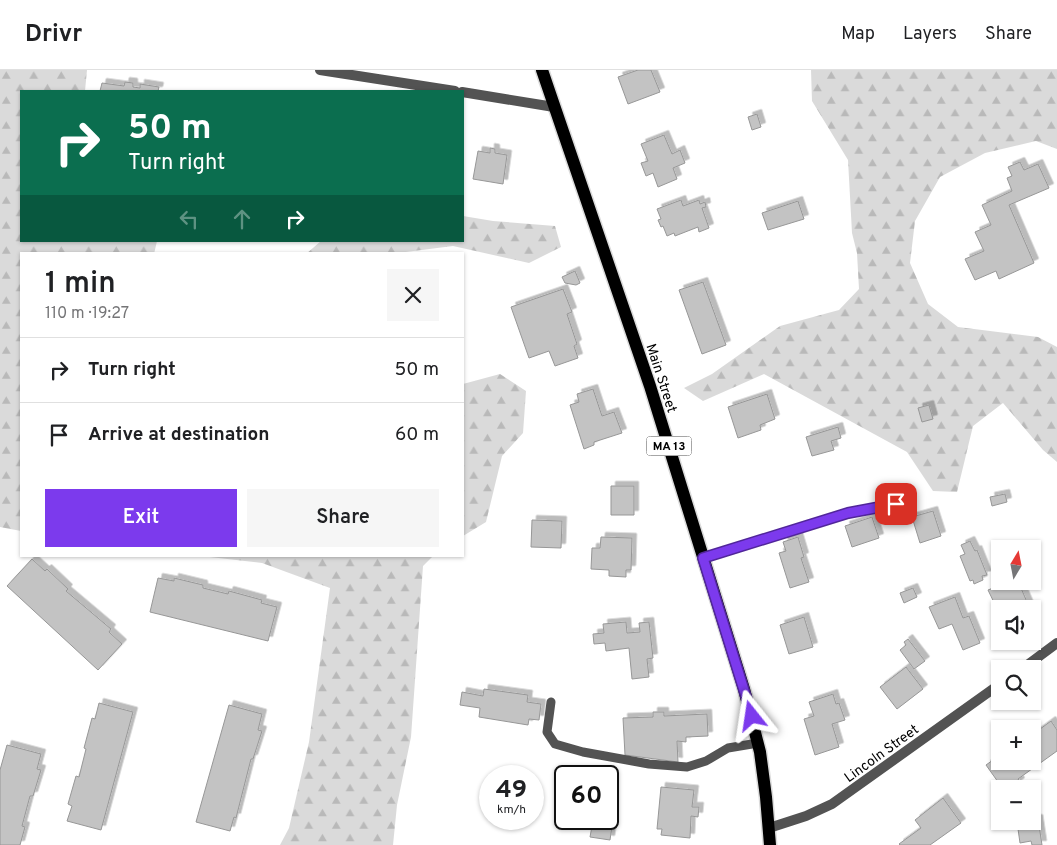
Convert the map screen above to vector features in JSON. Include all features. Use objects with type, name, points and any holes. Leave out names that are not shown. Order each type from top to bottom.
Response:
[{"type":"main road","name":"Main Street","points":[[542,70],[650,386],[744,689],[764,775],[770,845]]},
{"type":"street","points":[[320,70],[449,90]]},
{"type":"street","points":[[464,92],[554,107]]},
{"type":"street","points":[[1034,660],[1057,643]]},
{"type":"street","name":"Lincoln Street","points":[[769,828],[806,816],[832,804],[991,690]]},
{"type":"lane","points":[[703,558],[848,513],[896,504]]},
{"type":"lane","points":[[550,702],[547,732],[555,744],[592,754],[649,764],[687,767],[706,761],[728,748],[758,743]]},
{"type":"green space","points":[[0,70],[87,70],[85,90],[20,90],[20,242],[157,242],[154,252],[20,252],[20,531],[0,527]]},
{"type":"green space","points":[[811,70],[1057,70],[1057,149],[1036,141],[985,153],[940,177],[915,221],[910,263],[928,304],[958,327],[1038,337],[1057,347],[1057,462],[1043,450],[1003,403],[973,426],[957,492],[933,491],[907,452],[764,374],[703,401],[684,388],[712,374],[780,326],[839,310],[859,289],[857,253],[852,233],[848,160],[812,101]]},
{"type":"green space","points":[[464,216],[493,221],[555,226],[561,247],[529,263],[453,246],[406,252],[308,252],[320,242],[464,242]]},
{"type":"green space","points":[[500,374],[526,391],[523,433],[502,456],[486,522],[464,535],[464,384]]},
{"type":"green space","points":[[210,557],[432,557],[423,566],[411,737],[397,805],[393,845],[280,845],[289,828],[309,742],[330,588],[262,563]]},
{"type":"building","points":[[638,70],[651,70],[660,92],[628,104],[618,77]]},
{"type":"building","points":[[125,82],[133,83],[133,87],[140,88],[140,84],[159,87],[158,90],[100,90],[102,83],[124,86]]},
{"type":"building","points":[[757,114],[761,127],[752,130],[748,117]]},
{"type":"building","points":[[664,135],[672,154],[680,150],[685,163],[673,168],[677,179],[658,187],[653,173],[646,176],[641,163],[648,161],[641,144]]},
{"type":"building","points":[[490,148],[495,149],[495,153],[507,155],[503,184],[473,179],[478,151],[490,153]]},
{"type":"building","points":[[1020,162],[1024,170],[1038,164],[1049,188],[1009,205],[1034,263],[999,279],[996,271],[975,280],[965,259],[984,251],[975,232],[991,225],[982,205],[1012,191],[1007,178],[1012,176],[1008,167]]},
{"type":"building","points":[[681,200],[683,206],[699,200],[700,204],[705,202],[706,207],[702,208],[709,228],[699,232],[698,227],[675,236],[674,233],[667,236],[658,220],[661,219],[657,209]]},
{"type":"building","points":[[798,201],[804,219],[768,230],[762,213]]},
{"type":"building","points":[[575,271],[580,283],[576,285],[565,283],[562,277]]},
{"type":"building","points":[[703,282],[726,345],[702,354],[679,290]]},
{"type":"building","points":[[563,289],[572,312],[567,314],[577,344],[574,346],[578,358],[555,366],[549,351],[529,358],[511,307]]},
{"type":"building","points":[[593,389],[602,416],[614,412],[622,433],[594,442],[594,445],[584,449],[570,405],[579,402],[577,394]]},
{"type":"building","points":[[767,394],[775,419],[760,425],[761,430],[738,438],[728,407]]},
{"type":"building","points":[[929,405],[933,419],[922,422],[918,408]]},
{"type":"building","points":[[838,427],[841,438],[831,441],[834,450],[812,456],[806,437]]},
{"type":"building","points":[[611,486],[634,486],[634,515],[611,515]]},
{"type":"building","points":[[1005,494],[1007,502],[992,506],[990,497]]},
{"type":"building","points":[[933,511],[941,536],[920,543],[912,517]]},
{"type":"building","points":[[872,517],[879,538],[852,547],[845,526]]},
{"type":"building","points":[[532,520],[562,521],[561,548],[531,547]]},
{"type":"building","points":[[601,537],[632,538],[631,570],[626,570],[626,577],[609,576],[609,570],[591,569],[592,548],[600,548]]},
{"type":"building","points":[[798,537],[804,557],[801,558],[809,582],[790,588],[779,553],[786,551],[783,542]]},
{"type":"building","points":[[970,541],[975,551],[977,550],[987,575],[982,576],[983,580],[974,584],[973,580],[970,581],[960,556],[965,554],[961,545]]},
{"type":"building","points":[[32,559],[45,571],[47,569],[68,589],[66,591],[111,629],[109,632],[122,644],[98,670],[7,586]]},
{"type":"building","points":[[158,578],[174,581],[174,578],[203,585],[203,588],[228,594],[229,591],[262,600],[261,603],[277,607],[268,641],[150,612]]},
{"type":"building","points":[[913,588],[917,597],[904,603],[900,593]]},
{"type":"building","points":[[988,590],[1022,590],[1026,600],[993,600]]},
{"type":"building","points":[[955,597],[963,618],[969,616],[980,643],[963,650],[952,624],[939,629],[929,607]]},
{"type":"building","points":[[804,617],[813,647],[789,654],[780,625]]},
{"type":"building","points":[[626,622],[627,633],[640,632],[639,623],[649,622],[653,658],[647,659],[649,677],[632,679],[629,648],[606,651],[605,643],[594,644],[593,634],[604,633],[603,624]]},
{"type":"building","points":[[908,639],[925,661],[914,669],[900,650],[906,645],[904,642]]},
{"type":"building","points":[[906,667],[923,689],[897,709],[880,687]]},
{"type":"building","points":[[484,689],[528,695],[527,702],[541,704],[539,720],[529,719],[528,725],[479,717],[480,708],[460,705],[462,692],[483,696]]},
{"type":"building","points":[[833,694],[836,704],[839,703],[845,720],[832,724],[839,747],[815,755],[804,719],[814,716],[809,702]]},
{"type":"building","points":[[99,703],[133,712],[101,830],[67,821],[72,806],[68,804],[76,776],[79,777],[92,718],[95,719]]},
{"type":"building","points":[[229,705],[262,714],[258,730],[262,731],[253,759],[251,759],[236,818],[234,817],[230,831],[196,822]]},
{"type":"building","points":[[653,712],[664,712],[664,716],[707,714],[708,736],[686,737],[686,742],[677,741],[678,762],[625,755],[623,718],[653,717]]},
{"type":"building","points":[[1051,721],[1057,730],[1057,751],[1041,762],[1041,728]]},
{"type":"building","points":[[7,745],[41,754],[37,769],[41,770],[33,796],[30,796],[22,826],[25,827],[20,845],[0,845],[0,770]]},
{"type":"building","points":[[991,761],[991,770],[1031,770],[1019,780],[997,780],[986,765]]},
{"type":"building","points":[[661,787],[694,790],[692,807],[699,807],[698,817],[691,816],[690,838],[661,835],[662,829],[657,829]]},
{"type":"building","points":[[943,798],[961,823],[930,845],[900,845],[921,828],[915,820]]},
{"type":"building","points":[[591,830],[612,830],[610,840],[590,837]]},
{"type":"building","points":[[1018,830],[1040,830],[1042,845],[1032,845],[1031,841],[1020,843]]},
{"type":"route","points":[[752,716],[703,558],[848,513],[896,504]]}]
